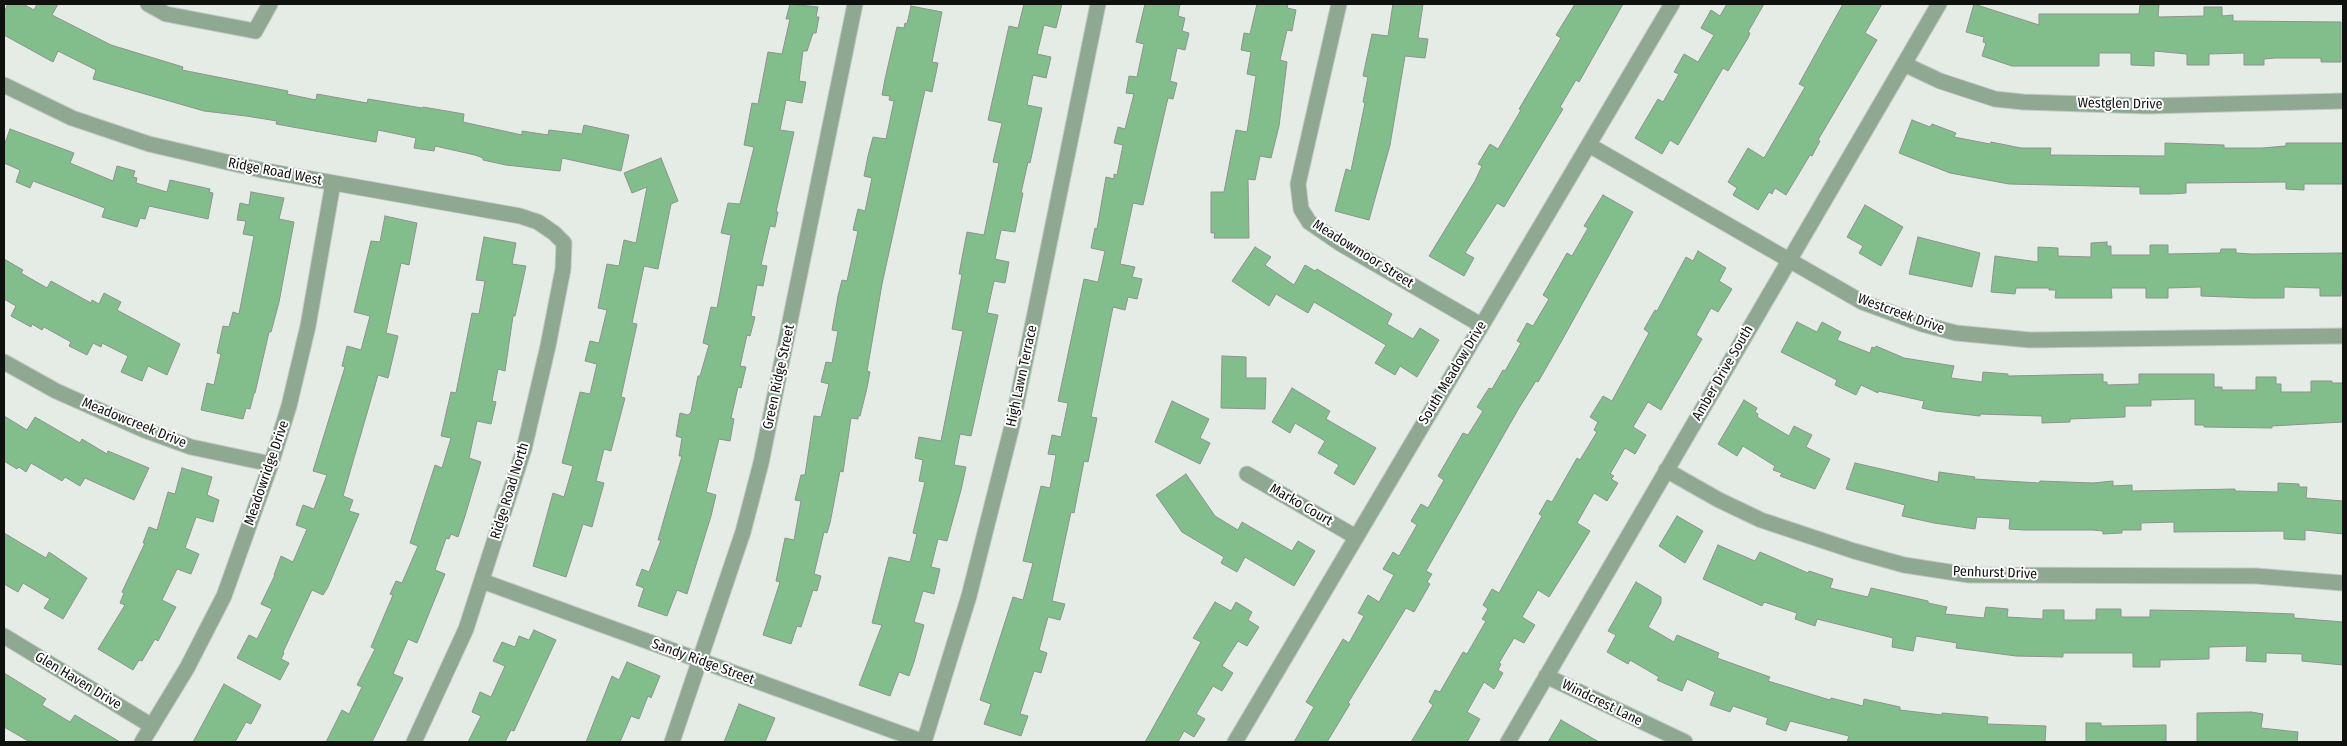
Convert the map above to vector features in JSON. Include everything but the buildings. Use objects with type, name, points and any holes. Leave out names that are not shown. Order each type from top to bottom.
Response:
[{"type":"street","points":[[148,4],[166,14],[256,31],[270,4]]},
{"type":"street","name":"Green Ridge Street","points":[[672,742],[701,661],[743,532],[761,463],[855,4]]},
{"type":"street","name":"High Lawn Terrace","points":[[924,742],[969,596],[1012,426],[1098,4]]},
{"type":"street","name":"Meadowmoor Street","points":[[1339,4],[1298,184],[1301,209],[1310,222],[1341,244],[1481,325]]},
{"type":"street","name":"South Meadow Drive","points":[[1235,742],[1672,4]]},
{"type":"street","name":"Amber Drive South","points":[[1508,742],[1939,4]]},
{"type":"street","name":"Westglen Drive","points":[[1904,64],[1940,81],[1995,99],[2023,102],[2147,106],[2343,101]]},
{"type":"street","name":"Ridge Road West","points":[[4,86],[72,118],[149,144],[261,170],[520,216],[538,222],[554,232]]},
{"type":"street","name":"Westcreek Drive","points":[[1589,145],[1862,302],[1922,324],[1956,333],[2030,340],[2343,336]]},
{"type":"street","name":"Meadowridge Drive","points":[[142,742],[187,668],[224,596],[271,464],[289,406],[308,326],[333,183]]},
{"type":"street","name":"Ridge Road North","points":[[414,742],[466,629],[524,449],[548,346],[563,269],[564,243],[554,232]]},
{"type":"street","name":"Meadowcreek Drive","points":[[4,362],[56,391],[144,430],[191,446],[271,464]]},
{"type":"street","name":"Penhurst Drive","points":[[1666,470],[1719,500],[1761,520],[1854,551],[1904,565],[1969,574],[2256,576],[2343,583]]},
{"type":"street","name":"Marko Court","points":[[1247,474],[1356,537]]},
{"type":"street","name":"Sandy Ridge Street","points":[[482,581],[924,742]]},
{"type":"street","name":"Glen Haven Drive","points":[[4,636],[152,726]]},
{"type":"street","name":"Windcrest Lane","points":[[1546,676],[1685,742]]}]
